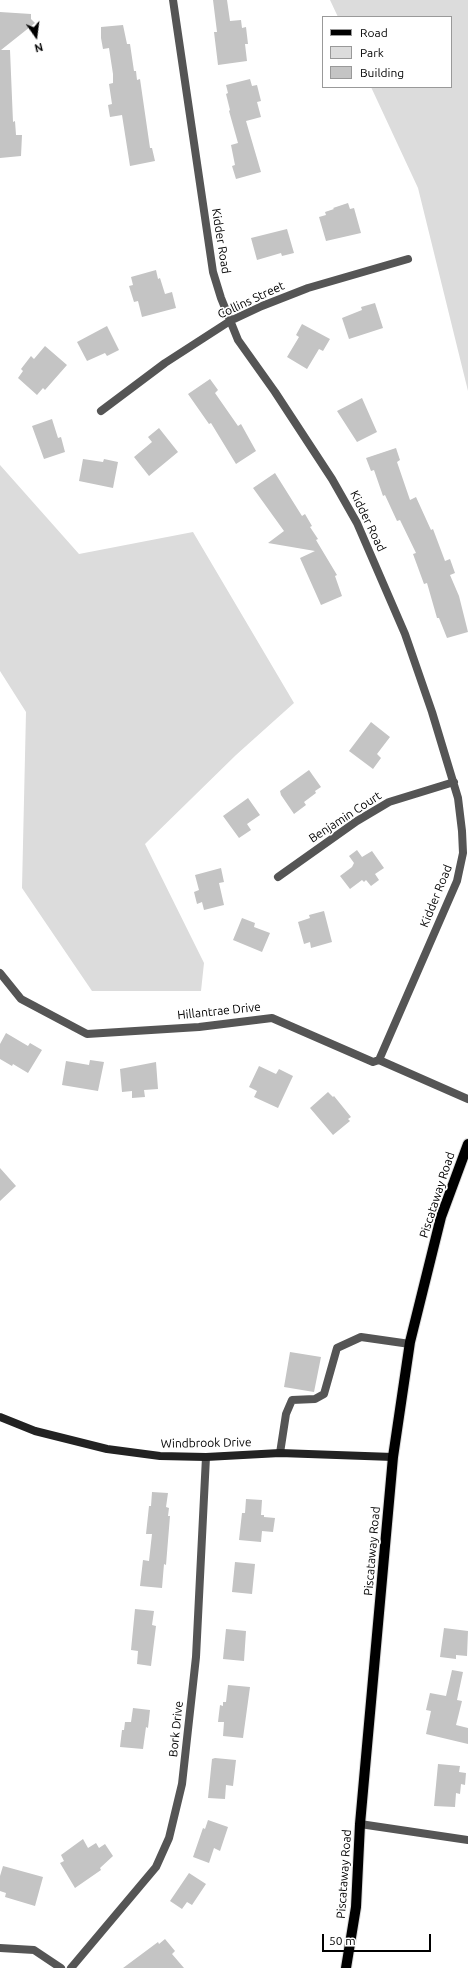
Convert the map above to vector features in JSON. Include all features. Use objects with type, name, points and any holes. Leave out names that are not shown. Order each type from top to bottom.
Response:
[{"type":"main road","name":"Piscataway Road","points":[[346,1968],[356,1907],[360,1824],[393,1457],[410,1344],[441,1217],[468,1144]]},
{"type":"street","name":"Kidder Road","points":[[173,0],[213,272],[230,321],[238,340],[275,392],[332,479],[357,523],[405,634],[458,798],[462,831],[461,866],[458,881],[379,1060]]},
{"type":"street","name":"Collins Street","points":[[101,411],[165,363],[230,321],[262,306],[308,288],[408,259]]},
{"type":"street","name":"Benjamin Court","points":[[278,877],[357,821],[389,802],[454,782]]},
{"type":"street","name":"Hillantrae Drive","points":[[0,973],[21,999],[87,1034],[199,1027],[272,1018],[373,1062],[379,1060],[468,1099]]},
{"type":"street","points":[[280,1453],[286,1414],[292,1400],[315,1399],[324,1394],[337,1348],[361,1337],[410,1344]]},
{"type":"street","name":"Windbrook Drive","points":[[0,1417],[35,1431],[107,1449],[160,1456],[206,1458],[280,1453],[393,1457]]},
{"type":"street","name":"Bork Drive","points":[[70,1968],[156,1868],[169,1838],[182,1784],[196,1657],[206,1458]]},
{"type":"street","points":[[360,1824],[468,1840]]},
{"type":"street","points":[[0,1948],[34,1950],[61,1968]]},
{"type":"green space","points":[[330,0],[468,0],[468,391],[418,188],[371,88],[452,88],[452,16],[338,16]]},
{"type":"green space","points":[[0,465],[79,554],[193,532],[294,703],[236,755],[145,844],[204,963],[201,991],[92,991],[22,888],[26,712],[0,671]]},
{"type":"building","points":[[213,0],[227,0],[230,21],[241,20],[242,28],[246,27],[248,44],[245,44],[247,61],[218,65],[214,32],[217,32]]},
{"type":"building","points":[[0,12],[31,14],[31,19],[35,23],[1,50],[10,50],[13,122],[15,121],[16,135],[22,135],[21,156],[0,158]]},
{"type":"building","points":[[123,25],[127,44],[130,44],[134,71],[136,71],[137,80],[140,79],[150,148],[152,148],[155,161],[130,166],[122,115],[110,117],[108,105],[112,104],[109,84],[113,83],[113,74],[109,48],[103,49],[101,38],[101,27]]},
{"type":"building","points":[[250,79],[252,86],[257,85],[261,101],[257,102],[261,117],[246,121],[261,172],[236,179],[232,166],[235,165],[231,145],[238,143],[229,111],[226,85]]},
{"type":"building","points":[[348,203],[350,209],[354,208],[361,233],[326,241],[319,217],[326,215],[325,212],[334,209],[333,208]]},
{"type":"building","points":[[287,229],[294,253],[282,256],[281,253],[257,260],[251,238]]},
{"type":"building","points":[[156,270],[158,279],[160,278],[165,294],[172,292],[176,308],[142,317],[138,301],[134,302],[129,286],[133,285],[131,277]]},
{"type":"building","points":[[375,303],[383,328],[349,339],[342,318],[362,310],[361,307]]},
{"type":"building","points":[[302,324],[330,339],[323,351],[319,349],[307,369],[287,357],[299,337],[296,335]]},
{"type":"building","points":[[107,326],[119,350],[107,356],[105,353],[87,361],[77,342]]},
{"type":"building","points":[[45,346],[67,365],[45,390],[43,388],[37,395],[18,378],[23,371],[21,369],[31,356],[34,359]]},
{"type":"building","points":[[210,379],[218,390],[215,393],[238,426],[241,424],[256,451],[236,464],[211,423],[209,424],[188,394]]},
{"type":"building","points":[[362,398],[377,432],[357,442],[337,411]]},
{"type":"building","points":[[52,419],[58,438],[61,437],[65,452],[44,459],[32,426]]},
{"type":"building","points":[[159,428],[178,452],[149,476],[134,457],[152,442],[148,437]]},
{"type":"building","points":[[396,448],[400,460],[397,462],[410,500],[416,497],[431,530],[433,529],[445,561],[450,559],[455,573],[450,575],[459,596],[468,632],[447,638],[439,618],[437,618],[427,583],[424,584],[413,554],[416,553],[400,520],[397,521],[385,495],[383,496],[374,470],[371,471],[366,458]]},
{"type":"building","points":[[83,459],[103,462],[104,459],[118,462],[113,488],[79,481]]},
{"type":"building","points":[[275,473],[302,516],[305,514],[312,526],[310,527],[318,539],[316,540],[337,575],[335,576],[342,596],[321,605],[300,558],[315,551],[268,543],[284,531],[253,488]]},
{"type":"building","points":[[371,722],[390,737],[377,754],[381,758],[373,769],[349,751]]},
{"type":"building","points":[[309,770],[321,787],[304,802],[306,805],[294,814],[281,795],[280,791]]},
{"type":"building","points":[[248,798],[260,815],[247,824],[251,830],[239,838],[223,816]]},
{"type":"building","points":[[357,850],[362,857],[372,851],[384,868],[375,874],[379,880],[371,886],[366,880],[364,882],[362,880],[350,889],[340,876],[352,867],[354,863],[349,856]]},
{"type":"building","points":[[221,868],[224,882],[219,883],[224,905],[204,910],[202,902],[197,904],[194,892],[199,890],[195,875]]},
{"type":"building","points":[[324,911],[332,942],[311,948],[310,942],[304,944],[298,922],[310,918],[309,915]]},
{"type":"building","points":[[242,918],[255,923],[254,927],[270,933],[262,952],[233,940]]},
{"type":"building","points":[[6,1033],[28,1046],[30,1043],[42,1050],[28,1073],[13,1064],[12,1066],[0,1059],[0,1044]]},
{"type":"building","points":[[90,1060],[104,1062],[98,1091],[62,1085],[66,1061],[89,1065]]},
{"type":"building","points":[[156,1062],[158,1089],[144,1090],[145,1097],[132,1098],[132,1091],[122,1092],[120,1069]]},
{"type":"building","points":[[259,1066],[276,1074],[279,1069],[293,1076],[278,1108],[254,1097],[257,1091],[249,1087]]},
{"type":"building","points":[[328,1092],[333,1097],[334,1096],[351,1117],[348,1119],[350,1121],[333,1135],[310,1108]]},
{"type":"building","points":[[0,1168],[16,1186],[0,1201]]},
{"type":"building","points":[[290,1352],[321,1357],[314,1392],[284,1387]]},
{"type":"building","points":[[152,1492],[168,1493],[166,1507],[169,1508],[168,1516],[170,1516],[166,1565],[164,1564],[162,1588],[140,1586],[143,1560],[149,1561],[152,1534],[146,1534]]},
{"type":"building","points":[[246,1499],[262,1500],[261,1515],[264,1515],[264,1517],[275,1518],[273,1532],[262,1531],[261,1542],[239,1540],[242,1513],[245,1513]]},
{"type":"building","points":[[235,1562],[255,1564],[252,1594],[232,1592]]},
{"type":"building","points":[[135,1609],[154,1611],[152,1625],[156,1626],[151,1666],[137,1664],[138,1651],[131,1650]]},
{"type":"building","points":[[444,1628],[468,1631],[467,1656],[456,1655],[456,1659],[440,1657]]},
{"type":"building","points":[[226,1629],[246,1631],[244,1661],[223,1659]]},
{"type":"building","points":[[452,1670],[463,1672],[457,1700],[462,1701],[456,1725],[468,1728],[468,1744],[426,1734],[431,1711],[426,1710],[430,1693],[446,1696]]},
{"type":"building","points":[[228,1685],[250,1687],[243,1738],[223,1736],[224,1722],[218,1722],[220,1705],[223,1706],[223,1702],[226,1702]]},
{"type":"building","points":[[133,1708],[150,1710],[148,1728],[146,1727],[143,1749],[120,1747],[122,1730],[124,1730],[125,1722],[131,1722]]},
{"type":"building","points":[[212,1759],[236,1760],[233,1786],[226,1785],[225,1799],[208,1798]]},
{"type":"building","points":[[438,1764],[460,1766],[459,1772],[466,1773],[465,1785],[461,1784],[460,1794],[456,1793],[455,1807],[434,1806]]},
{"type":"building","points":[[208,1820],[228,1827],[220,1851],[214,1848],[209,1863],[193,1857],[203,1828],[205,1829]]},
{"type":"building","points":[[83,1839],[88,1848],[96,1843],[99,1848],[105,1844],[113,1856],[100,1868],[101,1870],[75,1888],[60,1863],[64,1861],[61,1855]]},
{"type":"building","points":[[3,1866],[43,1877],[35,1906],[5,1897],[6,1893],[0,1891],[0,1876]]},
{"type":"building","points":[[189,1873],[206,1884],[192,1905],[187,1902],[182,1909],[170,1901]]},
{"type":"building","points":[[165,1939],[175,1951],[172,1954],[184,1968],[123,1968],[158,1942],[159,1944]]}]
